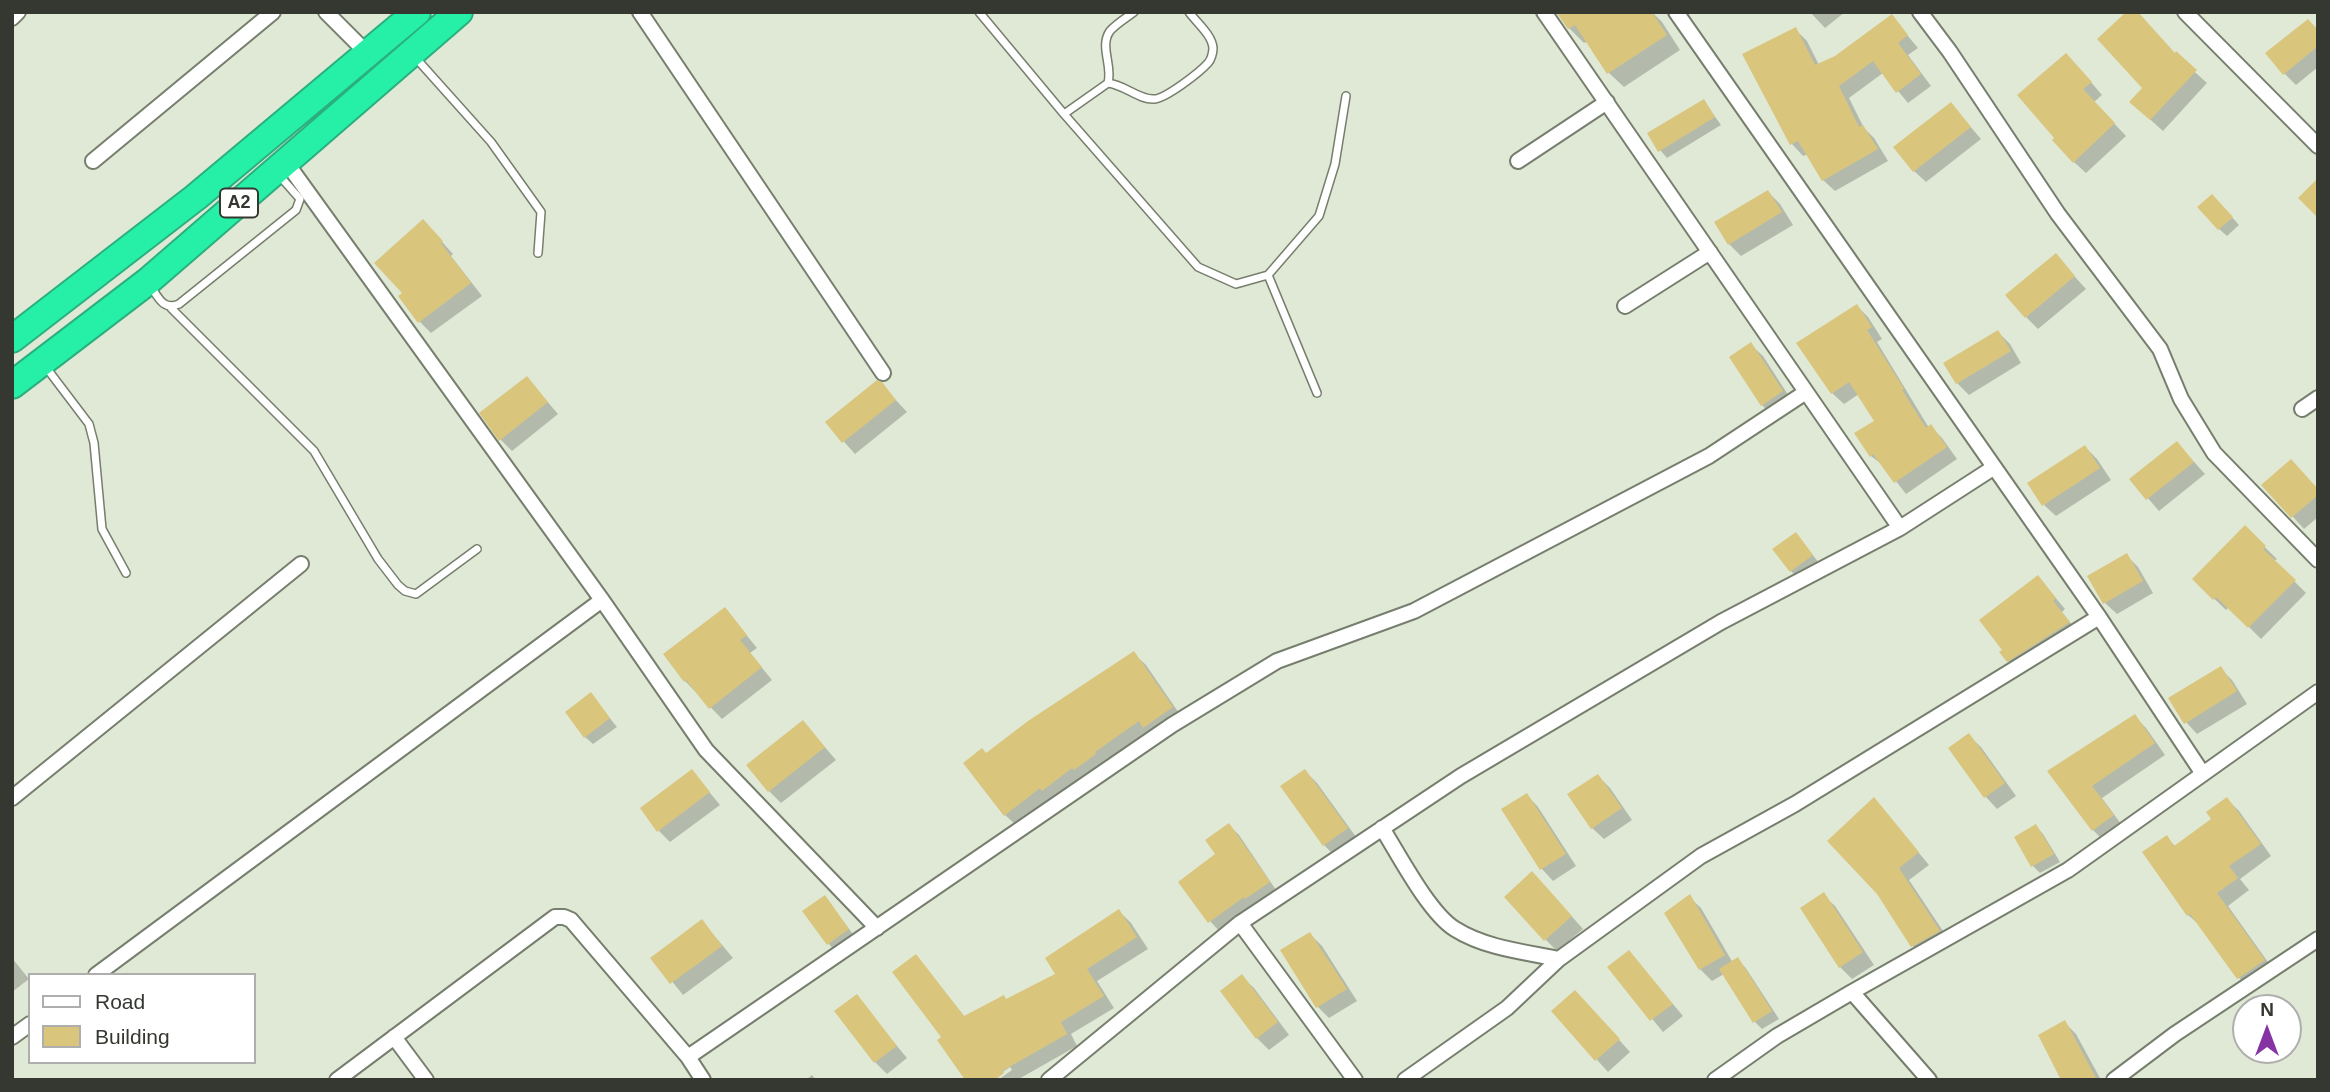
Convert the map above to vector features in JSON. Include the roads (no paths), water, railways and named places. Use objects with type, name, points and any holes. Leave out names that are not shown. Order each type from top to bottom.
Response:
[{"type":"highway","name":"A2","points":[[15,331],[196,197],[417,12]]},
{"type":"highway","name":"A2","points":[[12,385],[147,282],[459,12]]},
{"type":"street","points":[[12,18],[18,12]]},
{"type":"street","points":[[93,161],[273,12]]},
{"type":"street","points":[[326,12],[368,54]]},
{"type":"street","points":[[640,12],[883,373]]},
{"type":"street","points":[[1544,12],[1900,528]]},
{"type":"street","points":[[1676,12],[2099,617],[2203,774]]},
{"type":"street","points":[[1920,12],[1950,52],[2057,214],[2160,349],[2181,399],[2214,453],[2318,560]]},
{"type":"street","points":[[2185,12],[2318,146]]},
{"type":"street","points":[[1518,161],[1607,102]]},
{"type":"street","points":[[281,166],[602,600],[706,750],[877,928]]},
{"type":"street","points":[[1625,306],[1710,252]]},
{"type":"street","points":[[688,1057],[1172,725],[1277,661],[1414,611],[1709,456],[1806,392]]},
{"type":"street","points":[[2302,409],[2318,398]]},
{"type":"street","points":[[1049,1080],[1240,923],[1461,776],[1721,622],[1900,528],[1993,468]]},
{"type":"street","points":[[12,798],[301,564]]},
{"type":"street","points":[[99,973],[602,600]]},
{"type":"street","points":[[1405,1080],[1507,1008],[1559,959],[1701,856],[1796,804],[2099,617]]},
{"type":"street","points":[[1715,1080],[1777,1036],[2068,870],[2318,692]]},
{"type":"street","points":[[1382,828],[1439,915],[1455,929],[1499,946],[1559,959]]},
{"type":"street","points":[[337,1080],[555,917],[564,917],[571,920],[688,1057],[703,1080]]},
{"type":"street","points":[[1240,923],[1355,1080]]},
{"type":"street","points":[[2114,1080],[2175,1034],[2318,939]]},
{"type":"street","points":[[1852,992],[1929,1080]]},
{"type":"street","points":[[12,1037],[28,1025]]},
{"type":"street","points":[[394,1037],[426,1080]]},
{"type":"lane","points":[[979,12],[1198,267],[1236,284],[1268,275],[1319,216],[1335,164],[1346,96]]},
{"type":"lane","points":[[1064,114],[1108,83],[1110,67],[1106,41],[1110,31],[1133,12]]},
{"type":"lane","points":[[1108,83],[1128,88],[1142,98],[1163,98],[1209,62],[1213,52],[1211,40],[1189,12]]},
{"type":"lane","points":[[412,53],[491,142],[541,212],[538,253]]},
{"type":"lane","points":[[168,307],[179,304],[296,210],[300,199],[281,166]]},
{"type":"lane","points":[[1268,275],[1317,393]]},
{"type":"lane","points":[[147,282],[168,307],[314,451],[378,559],[405,591],[416,594],[477,549]]},
{"type":"lane","points":[[43,363],[89,424],[94,443],[102,528],[126,573]]}]
